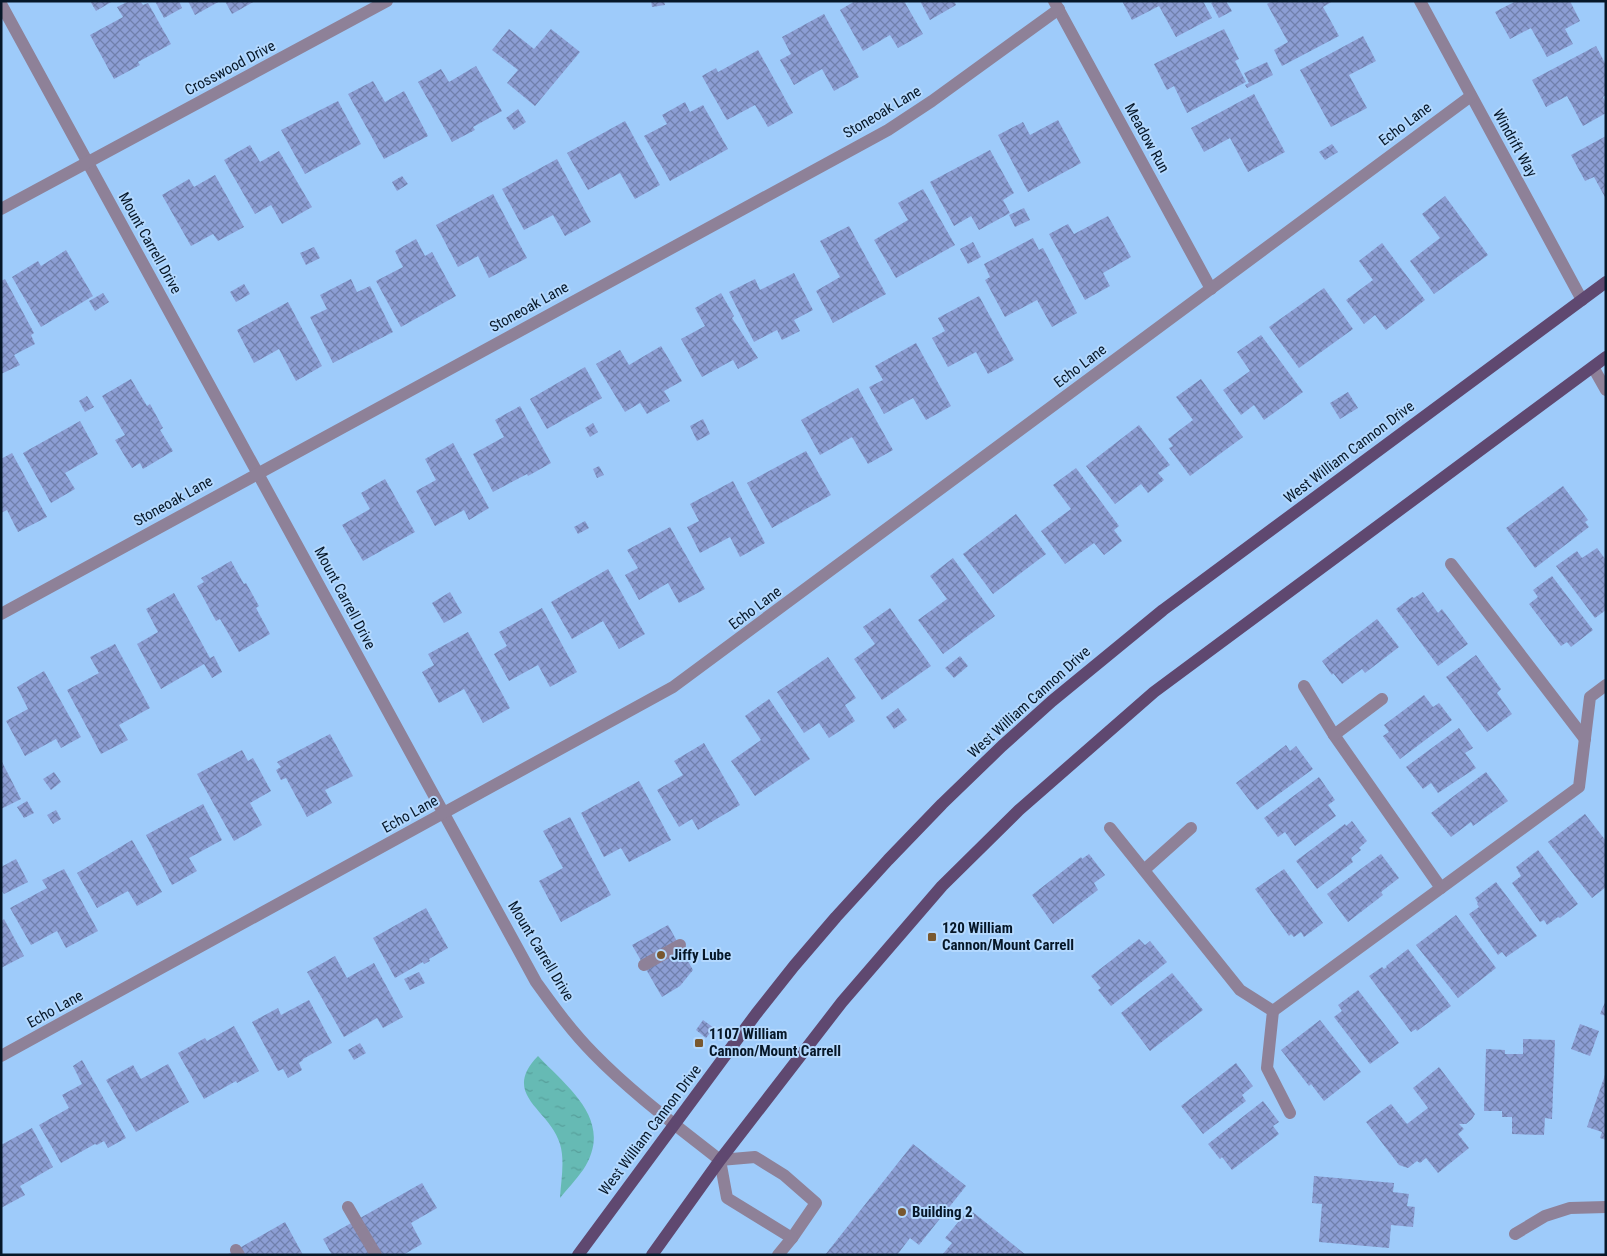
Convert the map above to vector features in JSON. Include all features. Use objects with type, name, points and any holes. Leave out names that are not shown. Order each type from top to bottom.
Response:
[{"type":"main road","name":"West William Cannon Drive","points":[[578,1255],[756,1014],[836,917],[942,804],[1002,746],[1052,701],[1163,610],[1606,282]]},
{"type":"main road","points":[[652,1255],[720,1160],[842,1002],[942,886],[1019,810],[1154,692],[1606,357]]},
{"type":"street","name":"Crosswood Drive","points":[[1,209],[387,1]]},
{"type":"street","name":"Windrift Way","points":[[1420,1],[1582,300]]},
{"type":"street","name":"Mount Carrell Drive","points":[[1,4],[536,982],[559,1014],[594,1054],[627,1084],[720,1160]]},
{"type":"street","name":"Meadow Run","points":[[1056,5],[1211,289]]},
{"type":"street","name":"Stoneoak Lane","points":[[1,614],[888,130],[932,101],[1056,5]]},
{"type":"street","name":"Echo Lane","points":[[1,1056],[674,687],[1471,96]]},
{"type":"street","points":[[1593,367],[1606,390]]},
{"type":"street","points":[[1451,564],[1585,739]]},
{"type":"street","points":[[1290,1113],[1267,1068],[1273,1011],[1579,787],[1590,697],[1606,685]]},
{"type":"street","points":[[1304,686],[1334,735],[1441,888]]},
{"type":"street","points":[[1334,735],[1382,699]]},
{"type":"street","points":[[1110,828],[1240,990],[1273,1011]]},
{"type":"street","points":[[1144,870],[1191,828]]},
{"type":"street","points":[[644,965],[680,945]]},
{"type":"street","points":[[778,1255],[792,1238],[816,1203],[784,1175],[755,1157],[720,1160],[727,1198],[792,1238]]},
{"type":"street","points":[[348,1207],[376,1255]]},
{"type":"street","points":[[1515,1234],[1544,1216],[1570,1208],[1606,1207]]},
{"type":"water","points":[[538,1056],[563,1081],[584,1107],[591,1121],[594,1136],[592,1152],[583,1170],[560,1198],[562,1164],[560,1144],[555,1132],[531,1102],[526,1092],[524,1081],[528,1070]]},
{"type":"building","points":[[90,1],[113,1],[96,11]]},
{"type":"building","points":[[129,1],[140,1],[143,5],[148,3],[171,44],[138,62],[140,65],[114,79],[90,35],[123,17],[117,7]]},
{"type":"building","points":[[155,1],[179,1],[182,8],[164,18]]},
{"type":"building","points":[[188,1],[220,1],[195,15]]},
{"type":"building","points":[[225,1],[255,1],[232,14]]},
{"type":"building","points":[[651,1],[664,1],[665,5],[652,7]]},
{"type":"building","points":[[855,1],[904,1],[923,34],[898,48],[890,35],[863,51],[840,10]]},
{"type":"building","points":[[920,1],[954,1],[956,5],[930,20]]},
{"type":"building","points":[[1122,1],[1203,1],[1212,18],[1176,37],[1159,6],[1132,20]]},
{"type":"building","points":[[1226,1],[1232,11],[1219,18],[1211,3]]},
{"type":"building","points":[[1272,1],[1333,1],[1323,7],[1339,36],[1282,66],[1274,50],[1288,42],[1267,4]]},
{"type":"building","points":[[1516,1],[1570,1],[1580,21],[1565,29],[1573,44],[1547,57],[1531,28],[1510,39],[1495,12]]},
{"type":"building","points":[[824,14],[859,77],[834,91],[822,69],[794,85],[780,60],[791,54],[782,37]]},
{"type":"building","points":[[509,29],[534,49],[551,29],[580,52],[535,106],[507,83],[518,70],[492,50]]},
{"type":"building","points":[[1224,29],[1239,59],[1235,61],[1246,82],[1187,113],[1174,86],[1167,90],[1154,64]]},
{"type":"building","points":[[1363,36],[1376,61],[1349,75],[1367,108],[1331,127],[1300,70]]},
{"type":"building","points":[[1596,46],[1606,65],[1606,95],[1603,97],[1606,103],[1606,113],[1583,126],[1567,96],[1546,107],[1532,80]]},
{"type":"building","points":[[758,50],[793,113],[768,127],[755,105],[727,120],[702,76],[716,68],[718,72]]},
{"type":"building","points":[[1267,62],[1273,75],[1247,88],[1245,85],[1249,83],[1244,73]]},
{"type":"building","points":[[476,66],[502,111],[473,127],[475,130],[452,142],[418,82],[441,69],[449,82]]},
{"type":"building","points":[[373,81],[385,102],[404,91],[428,136],[384,159],[348,94]]},
{"type":"building","points":[[1254,94],[1285,152],[1248,172],[1230,138],[1204,152],[1191,128]]},
{"type":"building","points":[[338,101],[361,144],[305,174],[281,130]]},
{"type":"building","points":[[685,102],[690,112],[703,105],[728,149],[670,181],[644,136],[667,124],[662,115]]},
{"type":"building","points":[[518,109],[526,122],[514,130],[506,118]]},
{"type":"building","points":[[1058,120],[1081,163],[1028,192],[998,135],[1023,122],[1030,135]]},
{"type":"building","points":[[625,121],[660,185],[635,199],[620,173],[588,190],[567,153]]},
{"type":"building","points":[[1606,136],[1606,199],[1594,177],[1585,181],[1571,155]]},
{"type":"building","points":[[1332,144],[1338,152],[1325,160],[1319,152]]},
{"type":"building","points":[[250,145],[260,162],[279,151],[312,207],[282,224],[271,205],[255,214],[224,160]]},
{"type":"building","points":[[990,150],[1014,193],[1003,200],[1010,213],[979,230],[971,216],[954,226],[930,182]]},
{"type":"building","points":[[557,159],[591,222],[565,236],[553,215],[524,230],[502,189]]},
{"type":"building","points":[[215,175],[244,227],[218,241],[213,234],[191,246],[162,195],[189,179],[194,187]]},
{"type":"building","points":[[402,176],[408,184],[397,191],[392,182]]},
{"type":"building","points":[[923,189],[955,245],[896,278],[874,240],[908,220],[898,203]]},
{"type":"building","points":[[493,194],[527,258],[489,278],[478,256],[458,267],[436,225]]},
{"type":"building","points":[[1445,196],[1488,255],[1434,294],[1410,261],[1440,238],[1422,214]]},
{"type":"building","points":[[1024,208],[1030,220],[1015,227],[1009,215]]},
{"type":"building","points":[[1108,216],[1131,257],[1103,273],[1110,286],[1085,300],[1049,234],[1068,224],[1074,234]]},
{"type":"building","points":[[849,226],[886,294],[833,323],[816,291],[840,277],[820,241]]},
{"type":"building","points":[[1033,238],[1039,250],[1043,248],[1077,313],[1052,327],[1037,300],[1005,317],[985,280],[990,277],[984,264]]},
{"type":"building","points":[[416,239],[425,256],[432,252],[456,296],[401,327],[376,281],[403,267],[395,251]]},
{"type":"building","points":[[973,242],[981,257],[968,264],[960,249]]},
{"type":"building","points":[[1382,243],[1425,300],[1386,330],[1375,315],[1364,324],[1346,300],[1373,280],[1359,261]]},
{"type":"building","points":[[314,247],[320,258],[306,265],[300,253]]},
{"type":"building","points":[[66,250],[93,296],[41,327],[12,277],[38,261],[41,266]]},
{"type":"building","points":[[794,273],[813,310],[794,320],[800,331],[782,340],[777,330],[754,342],[729,292],[755,279],[760,290]]},
{"type":"building","points":[[5,279],[34,333],[31,335],[35,344],[14,355],[20,365],[1,374],[1,281]]},
{"type":"building","points":[[351,279],[357,292],[370,286],[393,332],[333,363],[310,317],[327,309],[320,295]]},
{"type":"building","points":[[244,284],[250,294],[236,302],[230,292]]},
{"type":"building","points":[[1324,288],[1353,329],[1299,368],[1269,327]]},
{"type":"building","points":[[103,293],[109,302],[95,311],[89,301]]},
{"type":"building","points":[[721,293],[734,316],[732,318],[758,358],[738,369],[733,360],[702,377],[681,339],[705,326],[695,308]]},
{"type":"building","points":[[979,296],[1014,360],[988,374],[976,352],[948,367],[932,338],[945,331],[938,318]]},
{"type":"building","points":[[288,302],[322,366],[296,381],[279,349],[254,363],[237,330]]},
{"type":"building","points":[[1261,335],[1303,392],[1264,420],[1254,405],[1241,415],[1223,390],[1250,371],[1237,352]]},
{"type":"building","points":[[916,343],[951,406],[926,420],[913,398],[884,414],[869,387],[883,380],[875,366]]},
{"type":"building","points":[[661,346],[682,381],[664,391],[670,401],[647,414],[640,403],[625,412],[596,364],[620,350],[629,365]]},
{"type":"building","points":[[585,367],[602,398],[547,429],[530,399]]},
{"type":"building","points":[[131,379],[147,406],[150,404],[163,428],[160,430],[173,451],[143,469],[140,463],[132,468],[115,440],[125,435],[102,396]]},
{"type":"building","points":[[1201,379],[1243,437],[1190,476],[1169,448],[1173,446],[1168,439],[1193,420],[1176,397]]},
{"type":"building","points":[[858,388],[893,450],[868,464],[852,437],[820,455],[801,420]]},
{"type":"building","points":[[1348,392],[1358,408],[1340,419],[1330,403]]},
{"type":"building","points":[[87,396],[94,407],[85,412],[79,401]]},
{"type":"building","points":[[520,406],[551,463],[493,492],[473,454],[504,437],[495,420]]},
{"type":"building","points":[[703,419],[710,434],[697,441],[690,426]]},
{"type":"building","points":[[80,421],[98,454],[65,473],[75,489],[51,503],[23,453]]},
{"type":"building","points":[[593,423],[598,432],[590,437],[585,428]]},
{"type":"building","points":[[1139,425],[1170,465],[1158,473],[1164,480],[1148,493],[1141,484],[1115,504],[1086,466]]},
{"type":"building","points":[[453,443],[489,508],[469,520],[464,510],[435,526],[416,491],[436,480],[425,459]]},
{"type":"building","points":[[806,451],[831,495],[772,528],[747,483]]},
{"type":"building","points":[[12,453],[47,517],[18,532],[7,510],[1,513],[1,459]]},
{"type":"building","points":[[599,466],[604,475],[597,478],[593,469]]},
{"type":"building","points":[[1076,468],[1119,526],[1114,530],[1122,541],[1104,555],[1094,543],[1065,564],[1041,531],[1071,509],[1053,485]]},
{"type":"building","points":[[385,479],[415,532],[363,561],[342,525],[370,509],[361,493]]},
{"type":"building","points":[[733,481],[765,543],[740,557],[730,537],[700,553],[687,527],[699,521],[690,504]]},
{"type":"building","points":[[1563,486],[1588,520],[1585,522],[1589,527],[1535,568],[1506,528]]},
{"type":"building","points":[[1016,514],[1046,554],[993,594],[963,554]]},
{"type":"building","points":[[585,521],[589,528],[578,534],[574,527]]},
{"type":"building","points":[[670,527],[705,589],[679,603],[668,583],[639,600],[625,575],[638,568],[627,550]]},
{"type":"building","points":[[1597,548],[1606,560],[1606,610],[1595,618],[1556,566],[1577,551],[1582,558]]},
{"type":"building","points":[[953,558],[995,616],[943,654],[918,620],[947,599],[930,576]]},
{"type":"building","points":[[231,561],[259,606],[256,608],[270,634],[239,652],[220,619],[216,621],[197,586],[204,582],[201,578]]},
{"type":"building","points":[[608,569],[645,634],[619,649],[603,621],[572,639],[551,602]]},
{"type":"building","points":[[1552,576],[1593,630],[1571,647],[1567,642],[1561,646],[1529,604],[1538,597],[1533,590]]},
{"type":"building","points":[[450,592],[462,613],[444,623],[432,603]]},
{"type":"building","points":[[1423,592],[1438,613],[1442,609],[1468,644],[1438,666],[1396,609],[1412,597],[1414,598]]},
{"type":"building","points":[[174,593],[210,658],[214,656],[222,672],[212,678],[204,664],[161,689],[137,644],[158,632],[146,609]]},
{"type":"building","points":[[542,608],[577,672],[550,687],[538,665],[509,681],[494,654],[507,646],[499,632]]},
{"type":"building","points":[[890,608],[931,666],[882,700],[854,659],[875,644],[863,627]]},
{"type":"building","points":[[1377,619],[1399,647],[1365,673],[1362,669],[1342,684],[1333,673],[1332,675],[1322,661]]},
{"type":"building","points":[[468,632],[510,708],[483,723],[464,689],[439,703],[422,672],[434,665],[428,654]]},
{"type":"building","points":[[115,644],[150,708],[119,725],[128,740],[101,754],[67,690],[99,673],[90,657]]},
{"type":"building","points":[[1476,655],[1501,689],[1497,693],[1512,714],[1487,732],[1446,677]]},
{"type":"building","points":[[960,656],[968,666],[954,678],[945,668]]},
{"type":"building","points":[[828,657],[856,698],[845,705],[855,721],[829,738],[819,723],[804,733],[777,692]]},
{"type":"building","points":[[44,671],[81,737],[61,748],[56,739],[25,756],[6,721],[28,709],[17,687]]},
{"type":"building","points":[[1424,695],[1433,707],[1439,703],[1452,720],[1400,759],[1383,736],[1389,732],[1384,725]]},
{"type":"building","points":[[769,699],[810,759],[755,796],[731,761],[761,740],[745,716]]},
{"type":"building","points":[[898,708],[907,720],[894,729],[886,717]]},
{"type":"building","points":[[1459,728],[1473,748],[1465,753],[1476,768],[1438,793],[1431,783],[1423,789],[1406,767]]},
{"type":"building","points":[[330,734],[353,776],[325,790],[332,803],[307,817],[286,778],[281,780],[276,770],[281,767],[277,762]]},
{"type":"building","points":[[704,743],[740,805],[698,830],[692,819],[679,827],[657,790],[683,775],[674,761]]},
{"type":"building","points":[[1286,745],[1290,751],[1296,746],[1313,769],[1257,810],[1236,783]]},
{"type":"building","points":[[242,750],[248,761],[253,758],[271,791],[250,803],[262,825],[234,841],[197,774]]},
{"type":"building","points":[[1,760],[21,799],[1,809]]},
{"type":"building","points":[[54,772],[61,782],[51,790],[43,779]]},
{"type":"building","points":[[1486,772],[1508,801],[1473,826],[1471,822],[1451,837],[1431,813]]},
{"type":"building","points":[[1319,777],[1335,800],[1328,805],[1336,816],[1295,846],[1285,832],[1278,837],[1264,818]]},
{"type":"building","points":[[639,781],[671,840],[629,862],[621,848],[604,857],[581,813]]},
{"type":"building","points":[[27,801],[34,813],[24,818],[17,807]]},
{"type":"building","points":[[203,804],[222,840],[189,858],[197,871],[172,885],[146,835]]},
{"type":"building","points":[[56,810],[61,819],[53,824],[47,815]]},
{"type":"building","points":[[1585,814],[1606,841],[1606,887],[1592,898],[1548,842]]},
{"type":"building","points":[[570,817],[611,895],[561,922],[539,881],[563,868],[543,831]]},
{"type":"building","points":[[1352,821],[1367,841],[1359,848],[1361,850],[1351,858],[1353,862],[1317,889],[1296,861],[1345,824],[1346,826]]},
{"type":"building","points":[[132,840],[162,892],[137,906],[128,891],[97,908],[77,873]]},
{"type":"building","points":[[1538,850],[1578,904],[1547,925],[1544,920],[1540,922],[1512,883],[1521,876],[1516,867]]},
{"type":"building","points":[[1089,854],[1105,875],[1094,883],[1098,890],[1053,924],[1032,895],[1081,857],[1082,859]]},
{"type":"building","points":[[1381,854],[1399,878],[1381,892],[1383,895],[1348,922],[1327,894]]},
{"type":"building","points":[[16,859],[28,882],[4,894],[1,890],[1,867]]},
{"type":"building","points":[[64,869],[98,931],[66,948],[57,931],[31,945],[10,908],[47,888],[42,880]]},
{"type":"building","points":[[1284,869],[1323,923],[1304,937],[1301,932],[1294,937],[1291,934],[1289,936],[1255,889]]},
{"type":"building","points":[[1496,882],[1537,936],[1506,957],[1502,952],[1498,955],[1469,914],[1479,907],[1475,898]]},
{"type":"building","points":[[426,908],[448,948],[429,959],[430,961],[424,964],[423,962],[395,978],[373,938]]},
{"type":"building","points":[[1456,915],[1496,968],[1458,998],[1416,945]]},
{"type":"building","points":[[4,919],[24,956],[1,968],[1,921]]},
{"type":"building","name":"Jiffy Lube","points":[[668,925],[693,970],[680,986],[662,997],[632,945]]},
{"type":"building","points":[[1139,939],[1145,945],[1150,941],[1167,962],[1111,1006],[1098,990],[1101,988],[1091,976]]},
{"type":"building","points":[[1408,949],[1451,1006],[1417,1031],[1416,1029],[1411,1032],[1369,976],[1382,967],[1384,969],[1387,967]]},
{"type":"building","points":[[335,956],[347,978],[374,963],[403,1017],[383,1028],[377,1018],[344,1037],[307,972]]},
{"type":"building","points":[[419,972],[425,983],[410,990],[404,979]]},
{"type":"building","points":[[1172,973],[1203,1010],[1150,1051],[1121,1013]]},
{"type":"building","points":[[1358,990],[1399,1043],[1370,1064],[1334,1017],[1342,1011],[1338,1005]]},
{"type":"building","points":[[309,1000],[332,1043],[303,1059],[299,1063],[302,1070],[288,1078],[283,1069],[278,1071],[252,1022],[278,1008],[281,1015]]},
{"type":"building","points":[[1606,1000],[1606,1016],[1600,1014]]},
{"type":"building","points":[[703,1020],[714,1028],[706,1038],[696,1030]]},
{"type":"building","points":[[1320,1020],[1361,1072],[1324,1101],[1311,1084],[1309,1086],[1281,1050]]},
{"type":"building","points":[[1580,1024],[1599,1031],[1590,1056],[1571,1049]]},
{"type":"building","points":[[234,1026],[259,1071],[237,1083],[236,1081],[204,1099],[178,1053],[205,1038],[207,1041]]},
{"type":"building","points":[[1523,1039],[1555,1040],[1552,1119],[1545,1118],[1544,1135],[1512,1134],[1512,1117],[1502,1117],[1502,1111],[1484,1111],[1486,1049],[1505,1050],[1505,1054],[1523,1054]]},
{"type":"building","points":[[360,1043],[366,1053],[354,1060],[348,1050]]},
{"type":"building","points":[[82,1060],[126,1138],[108,1148],[104,1141],[97,1145],[95,1144],[61,1163],[39,1125],[69,1108],[62,1095],[82,1084],[73,1066]]},
{"type":"building","points":[[1236,1063],[1253,1086],[1242,1095],[1246,1101],[1203,1134],[1181,1106]]},
{"type":"building","points":[[168,1064],[189,1102],[136,1132],[106,1080],[133,1065],[141,1079]]},
{"type":"building","points":[[1439,1067],[1475,1114],[1466,1124],[1459,1124],[1464,1129],[1458,1134],[1469,1148],[1438,1173],[1426,1158],[1420,1163],[1417,1161],[1408,1168],[1399,1165],[1366,1122],[1391,1104],[1407,1124],[1428,1108],[1413,1088]]},
{"type":"building","points":[[1605,1075],[1606,1140],[1600,1138],[1602,1132],[1587,1127]]},
{"type":"building","points":[[1263,1101],[1279,1122],[1273,1126],[1279,1134],[1232,1170],[1208,1144]]},
{"type":"building","points":[[32,1128],[53,1167],[20,1186],[25,1195],[1,1208],[1,1145]]},
{"type":"building","name":"Building 2","points":[[913,1144],[966,1186],[919,1245],[910,1238],[897,1255],[825,1255]]},
{"type":"building","points":[[1314,1176],[1394,1183],[1393,1192],[1409,1194],[1407,1206],[1415,1207],[1413,1227],[1391,1225],[1389,1248],[1319,1242],[1322,1204],[1312,1203]]},
{"type":"building","points":[[422,1183],[437,1208],[411,1223],[422,1244],[403,1255],[332,1255],[323,1239]]},
{"type":"building","points":[[969,1209],[1026,1255],[942,1255],[952,1243],[945,1238]]},
{"type":"building","points":[[285,1222],[303,1255],[226,1255],[236,1250]]},
{"type":"place","name":"120 William Cannon/Mount Carrell","points":[[932,937]]},
{"type":"place","name":"Jiffy Lube","points":[[661,955]]},
{"type":"place","name":"1107 William Cannon/Mount Carrell","points":[[699,1043]]},
{"type":"place","name":"Building 2","points":[[902,1212]]}]
